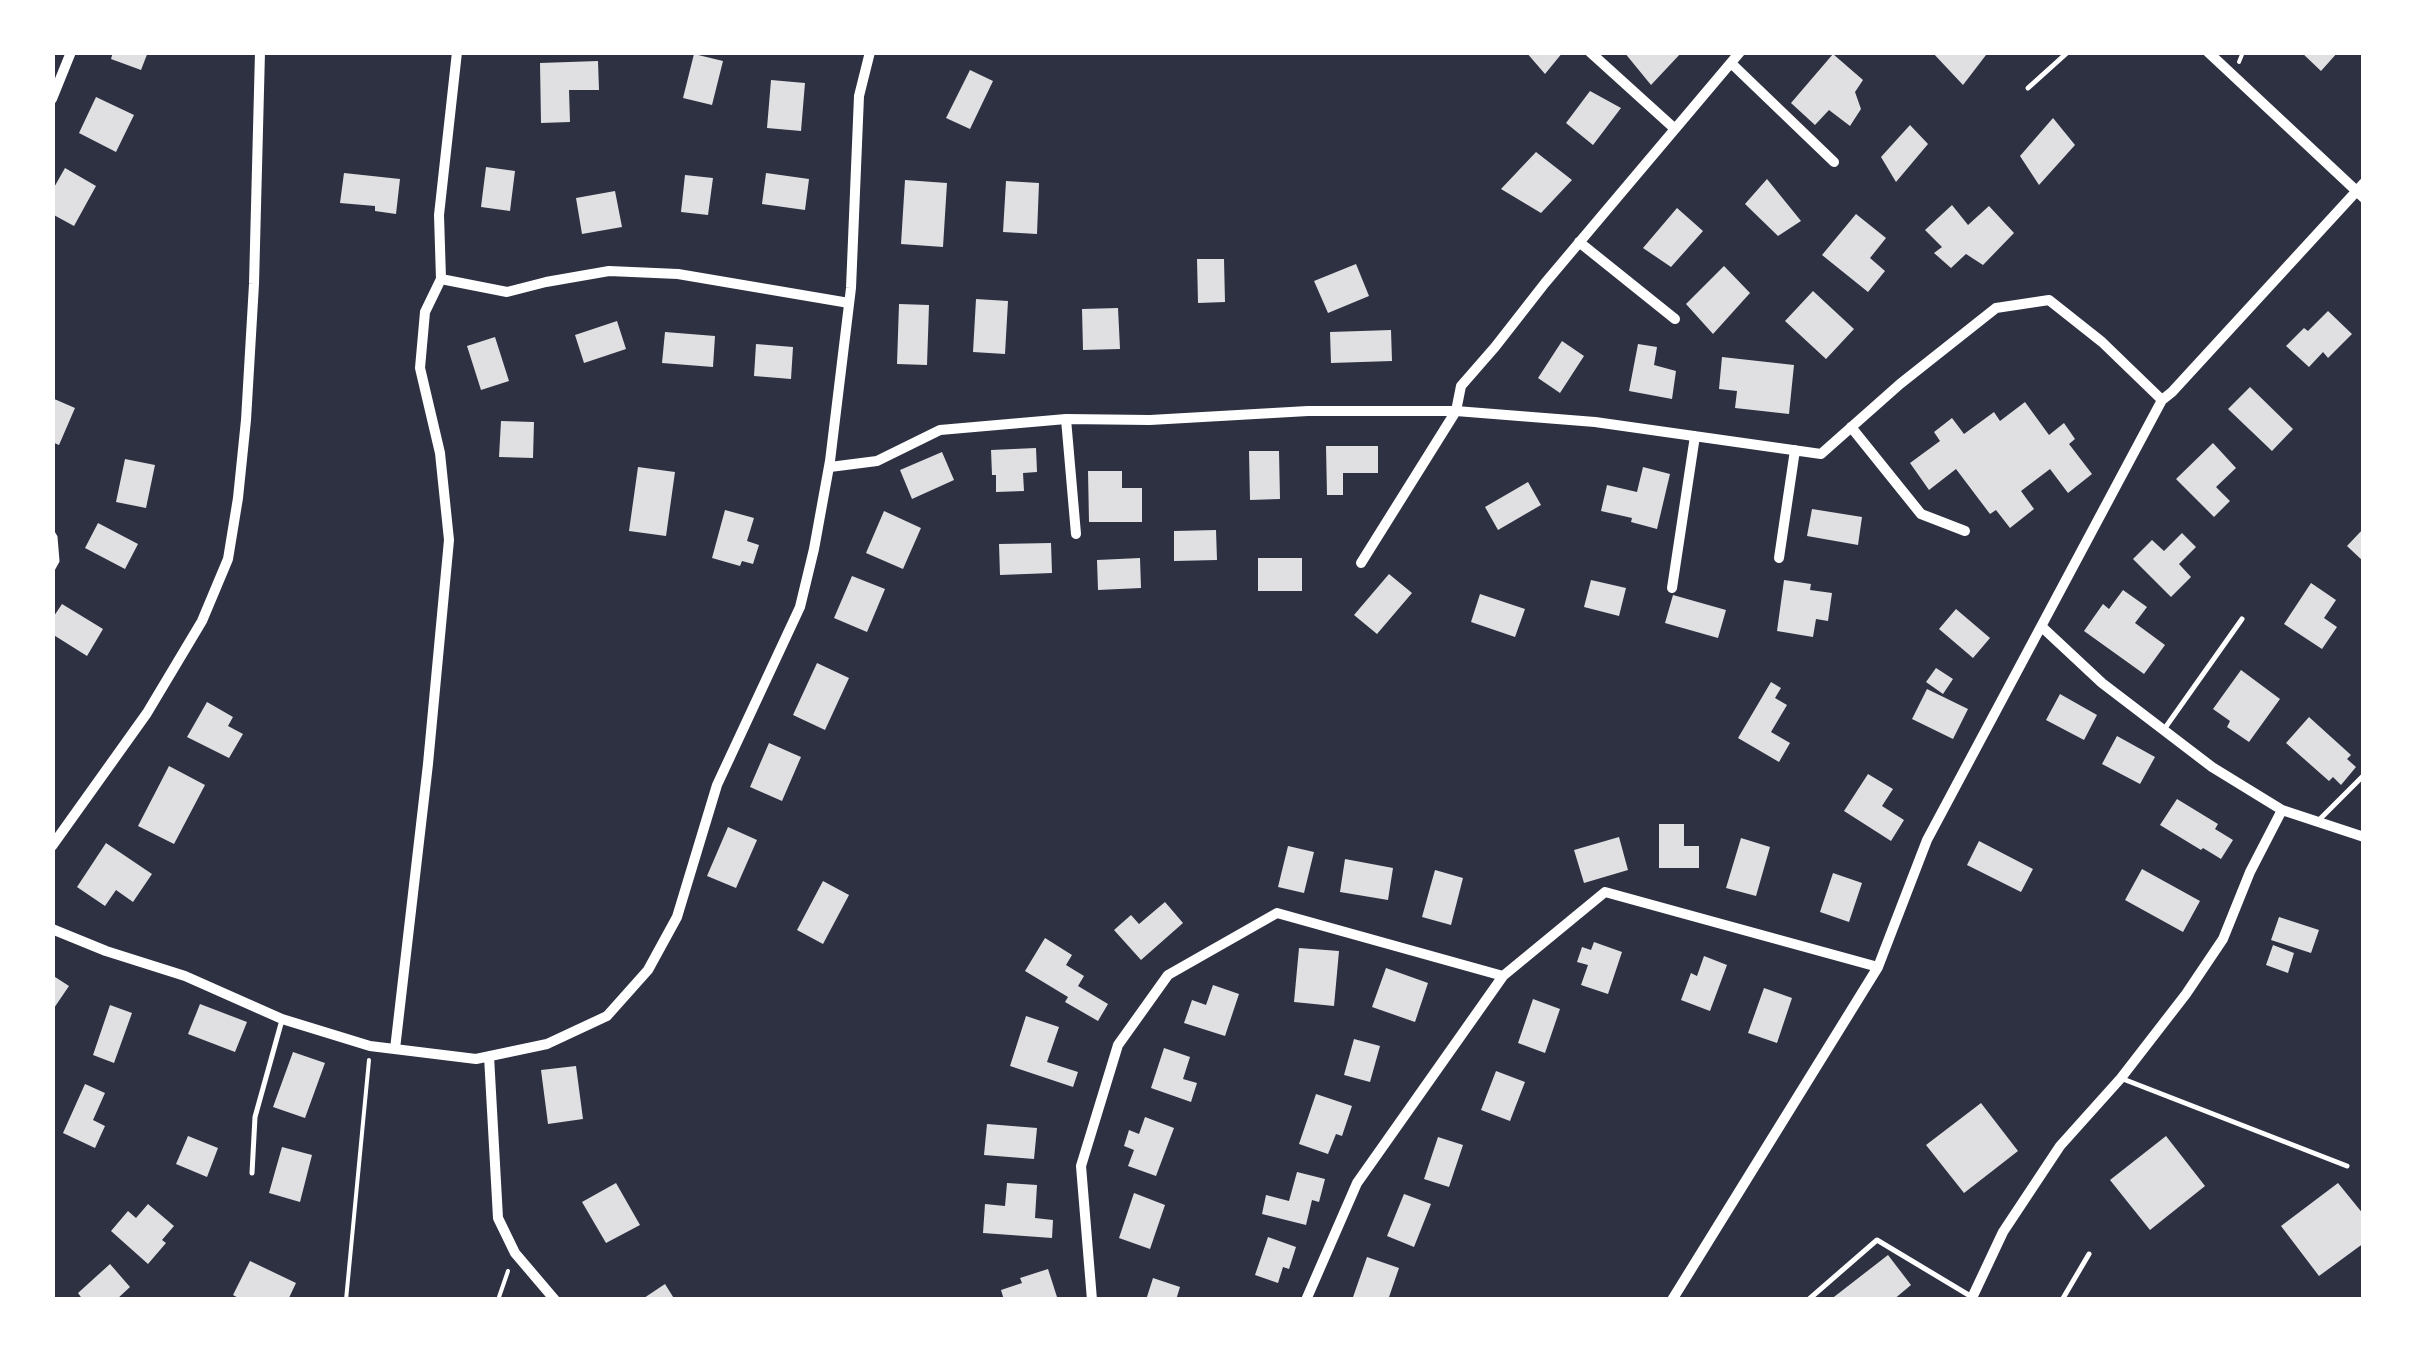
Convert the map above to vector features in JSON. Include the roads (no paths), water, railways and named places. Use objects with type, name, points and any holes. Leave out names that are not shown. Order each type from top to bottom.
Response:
[{"type":"street","points":[[52,99],[72,52]]},
{"type":"street","points":[[52,846],[146,713],[202,620],[228,559],[246,420],[260,52]]},
{"type":"street","points":[[394,1048],[428,764],[449,540],[440,452],[420,368],[425,312],[440,279],[440,215],[457,52]]},
{"type":"street","points":[[52,929],[185,976],[282,1019],[370,1046],[476,1059],[547,1044],[606,1016],[648,970],[676,917],[718,785],[800,607],[830,467],[852,288],[859,96],[870,52]]},
{"type":"street","points":[[1590,52],[1675,128]]},
{"type":"street","points":[[1361,563],[1456,411],[1462,386],[1740,52]]},
{"type":"street","points":[[1672,1300],[1878,967],[1928,840],[2162,400],[2361,191],[2208,52]]},
{"type":"street","points":[[1731,62],[1834,162]]},
{"type":"street","points":[[1579,242],[1675,319]]},
{"type":"street","points":[[440,279],[507,292],[609,271],[678,274],[849,304]]},
{"type":"street","points":[[830,467],[876,461],[940,430],[1066,420],[1150,420],[1308,411],[1456,411],[1594,422],[1820,454],[1996,308],[2049,300],[2102,342],[2162,400]]},
{"type":"street","points":[[1066,420],[1076,534]]},
{"type":"street","points":[[1851,427],[1920,514],[1965,532]]},
{"type":"street","points":[[1672,588],[1695,436]]},
{"type":"street","points":[[1780,558],[1794,450]]},
{"type":"street","points":[[2042,627],[2102,682],[2212,767],[2282,810],[2364,837]]},
{"type":"street","points":[[1972,1298],[2003,1232],[2060,1146],[2120,1078],[2186,994],[2223,939],[2250,872],[2282,810]]},
{"type":"street","points":[[1306,1300],[1357,1183],[1503,976],[1605,892],[1878,967]]},
{"type":"street","points":[[1092,1300],[1081,1166],[1118,1045],[1168,975],[1276,913],[1503,976]]},
{"type":"street","points":[[488,1056],[498,1218],[515,1253],[555,1300]]},
{"type":"lane","points":[[2028,88],[2068,52]]},
{"type":"lane","points":[[52,532],[56,536],[56,562],[52,570]]},
{"type":"lane","points":[[2163,731],[2242,620]]},
{"type":"lane","points":[[2316,822],[2364,775]]},
{"type":"lane","points":[[252,1173],[254,1117],[282,1019]]},
{"type":"lane","points":[[2120,1078],[2347,1166]]},
{"type":"lane","points":[[1808,1300],[1877,1240],[1972,1298]]},
{"type":"lane","points":[[2062,1300],[2089,1254]]}]
